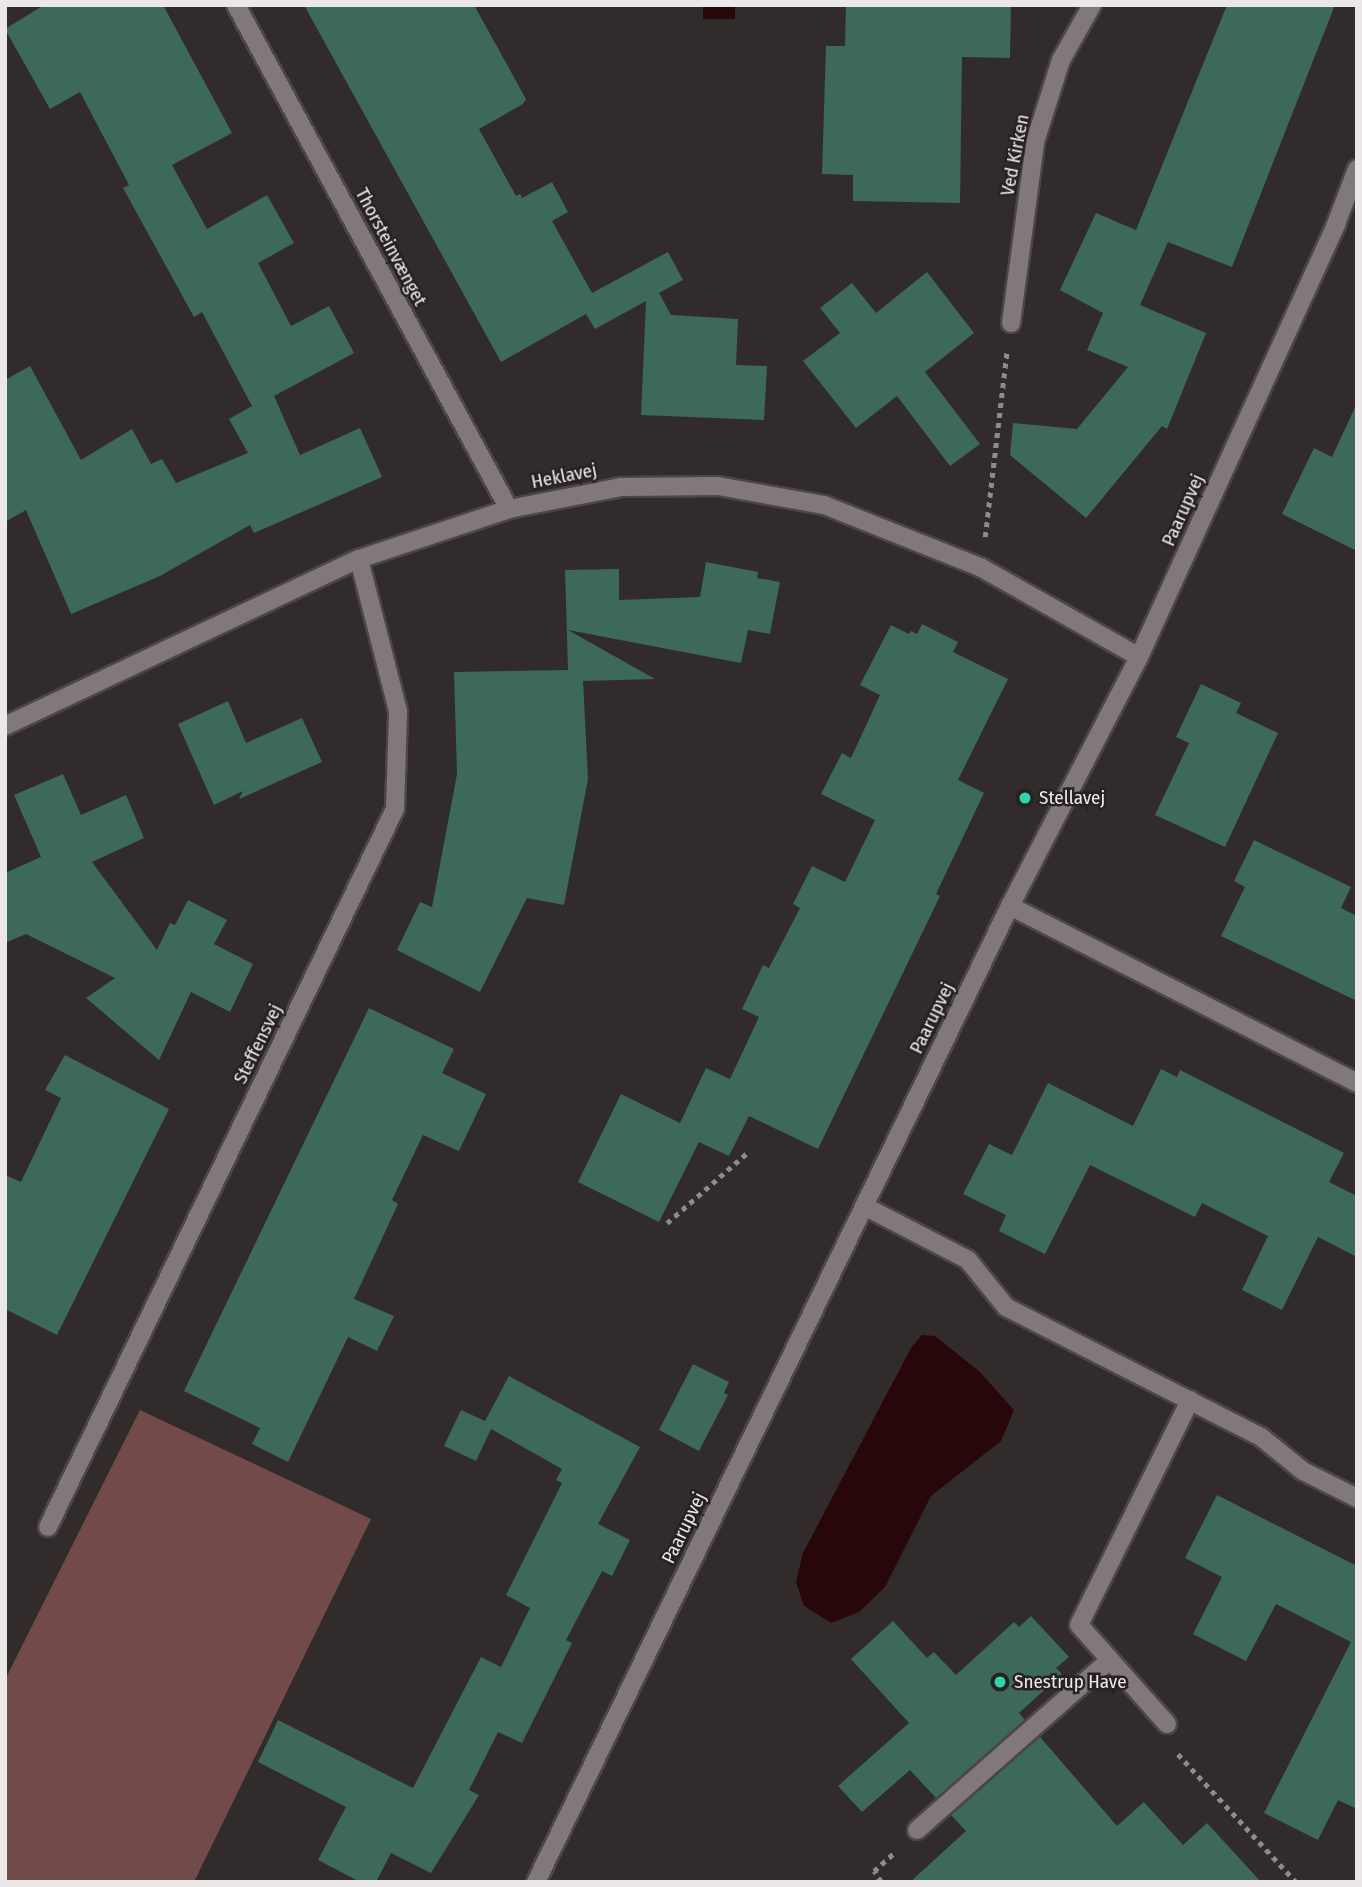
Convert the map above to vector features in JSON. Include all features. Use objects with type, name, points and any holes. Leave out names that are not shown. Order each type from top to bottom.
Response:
[{"type":"street","name":"Thorsteinvænget","points":[[236,5],[509,509]]},
{"type":"street","name":"Ved Kirken","points":[[1011,323],[1035,142],[1061,61],[1092,5]]},
{"type":"street","name":"Paarupvej","points":[[536,1882],[1010,906],[1139,657],[1336,224],[1357,169]]},
{"type":"street","name":"Heklavej","points":[[5,726],[359,559],[509,509],[621,487],[718,486],[824,505],[982,568],[1139,657]]},
{"type":"street","name":"Steffensvej","points":[[48,1527],[395,809],[398,711],[359,559]]},
{"type":"street","points":[[1010,906],[1357,1083]]},
{"type":"street","points":[[864,1206],[968,1260],[1006,1307],[1261,1437],[1303,1471],[1357,1498]]},
{"type":"street","points":[[1167,1724],[1079,1625],[1191,1400]]},
{"type":"street","points":[[917,1830],[1110,1660]]},
{"type":"path","points":[[982,568],[1011,323]]},
{"type":"path","points":[[667,1223],[748,1152]]},
{"type":"path","points":[[1167,1724],[1172,1748],[1296,1882]]},
{"type":"path","points":[[881,1882],[874,1871],[917,1830]]},
{"type":"shaded area","points":[[703,5],[735,5],[735,19],[703,19]]},
{"type":"shaded area","points":[[922,1335],[935,1336],[980,1372],[1014,1410],[1001,1441],[931,1496],[885,1587],[859,1612],[831,1623],[804,1606],[796,1582],[803,1553],[911,1348]]},
{"type":"shaded area","points":[[140,1410],[371,1519],[194,1882],[5,1882],[5,1680]]},
{"type":"building","points":[[44,5],[163,5],[232,133],[172,165],[207,229],[267,195],[294,243],[258,263],[291,326],[329,306],[354,353],[274,396],[300,455],[360,428],[382,477],[254,533],[250,525],[160,576],[71,614],[26,510],[5,522],[5,380],[30,366],[81,460],[132,429],[151,464],[162,459],[176,483],[248,453],[229,419],[252,406],[202,312],[194,317],[123,188],[129,185],[80,92],[50,109],[5,29]]},
{"type":"building","points":[[304,5],[474,5],[526,99],[523,104],[479,129],[516,196],[520,194],[522,198],[552,182],[568,212],[552,221],[592,293],[668,252],[683,280],[659,293],[671,315],[738,319],[736,365],[767,366],[764,420],[641,415],[646,301],[595,329],[586,314],[501,362]]},
{"type":"building","points":[[846,5],[1011,5],[1010,58],[962,57],[960,203],[853,201],[853,175],[822,174],[826,46],[845,46]]},
{"type":"building","points":[[1227,5],[1335,5],[1232,267],[1168,242],[1140,305],[1206,333],[1167,429],[1162,426],[1086,518],[1010,455],[1013,423],[1077,429],[1128,367],[1087,350],[1103,313],[1060,290],[1096,213],[1136,230]]},
{"type":"building","points":[[927,272],[974,333],[925,372],[980,444],[950,466],[897,396],[856,428],[803,361],[840,333],[820,308],[852,283],[876,313]]},
{"type":"building","points":[[1357,403],[1357,551],[1282,514],[1314,448],[1332,457]]},
{"type":"building","points":[[706,562],[758,572],[757,578],[780,582],[770,634],[748,630],[741,663],[568,630],[655,679],[583,681],[588,779],[564,905],[527,898],[480,992],[397,950],[420,902],[432,907],[457,774],[454,672],[568,670],[565,570],[619,569],[619,600],[700,597]]},
{"type":"building","points":[[922,624],[958,642],[953,652],[1008,679],[958,780],[984,793],[936,894],[940,896],[818,1149],[749,1116],[729,1156],[699,1142],[659,1222],[578,1182],[621,1094],[680,1123],[706,1068],[730,1079],[759,1017],[742,1009],[763,965],[769,968],[800,908],[793,904],[812,866],[845,882],[875,820],[821,794],[842,753],[851,758],[880,695],[860,685],[891,625],[909,634],[911,631],[917,634]]},
{"type":"building","points":[[1201,684],[1241,703],[1236,713],[1278,733],[1225,847],[1155,815],[1189,743],[1176,737]]},
{"type":"building","points":[[228,701],[246,743],[302,718],[322,762],[239,799],[243,791],[214,805],[178,724]]},
{"type":"building","points":[[63,774],[81,815],[126,795],[144,838],[92,862],[157,950],[170,923],[175,925],[188,900],[227,920],[214,944],[253,964],[230,1012],[191,992],[159,1060],[86,998],[115,978],[26,934],[5,943],[5,873],[41,857],[14,795]]},
{"type":"building","points":[[1254,840],[1351,887],[1341,908],[1357,916],[1357,1001],[1221,936],[1245,887],[1234,881]]},
{"type":"building","points":[[369,1008],[454,1049],[442,1073],[486,1094],[459,1151],[423,1135],[392,1200],[398,1204],[354,1299],[394,1316],[377,1351],[348,1337],[288,1462],[252,1444],[260,1428],[184,1391]]},
{"type":"building","points":[[65,1055],[169,1109],[57,1335],[5,1309],[5,1175],[21,1182],[61,1098],[45,1090]]},
{"type":"building","points":[[1161,1069],[1177,1077],[1180,1070],[1344,1153],[1329,1182],[1357,1196],[1357,1257],[1318,1237],[1282,1310],[1242,1290],[1268,1236],[1202,1203],[1195,1217],[1090,1165],[1045,1254],[999,1231],[1006,1215],[963,1194],[989,1144],[1012,1155],[1048,1083],[1133,1126]]},
{"type":"building","points":[[693,1364],[729,1382],[724,1393],[728,1395],[699,1451],[659,1430]]},
{"type":"building","points":[[509,1376],[640,1447],[598,1524],[630,1540],[612,1576],[602,1571],[566,1640],[572,1643],[522,1743],[498,1732],[469,1790],[479,1795],[431,1873],[391,1853],[376,1882],[360,1882],[318,1860],[346,1807],[258,1762],[278,1720],[413,1788],[481,1657],[501,1667],[530,1608],[506,1595],[562,1483],[556,1480],[562,1469],[491,1429],[476,1461],[444,1446],[461,1410],[485,1421]]},
{"type":"building","points":[[1217,1495],[1357,1566],[1357,1809],[1338,1800],[1318,1840],[1264,1813],[1351,1642],[1276,1604],[1246,1661],[1193,1634],[1222,1577],[1185,1558]]},
{"type":"building","points":[[1031,1616],[1069,1657],[1056,1668],[1062,1674],[1019,1713],[1025,1720],[936,1798],[910,1770],[862,1812],[838,1786],[909,1723],[851,1659],[893,1621],[927,1658],[934,1652],[956,1675],[1014,1622],[1019,1627]]},
{"type":"building","points":[[1040,1737],[1117,1826],[1144,1802],[1183,1845],[1207,1823],[1261,1882],[910,1882],[966,1831],[951,1815]]},
{"type":"place","name":"Stellavej","points":[[1025,798]]},
{"type":"place","name":"Snestrup Have","points":[[1000,1682]]}]
